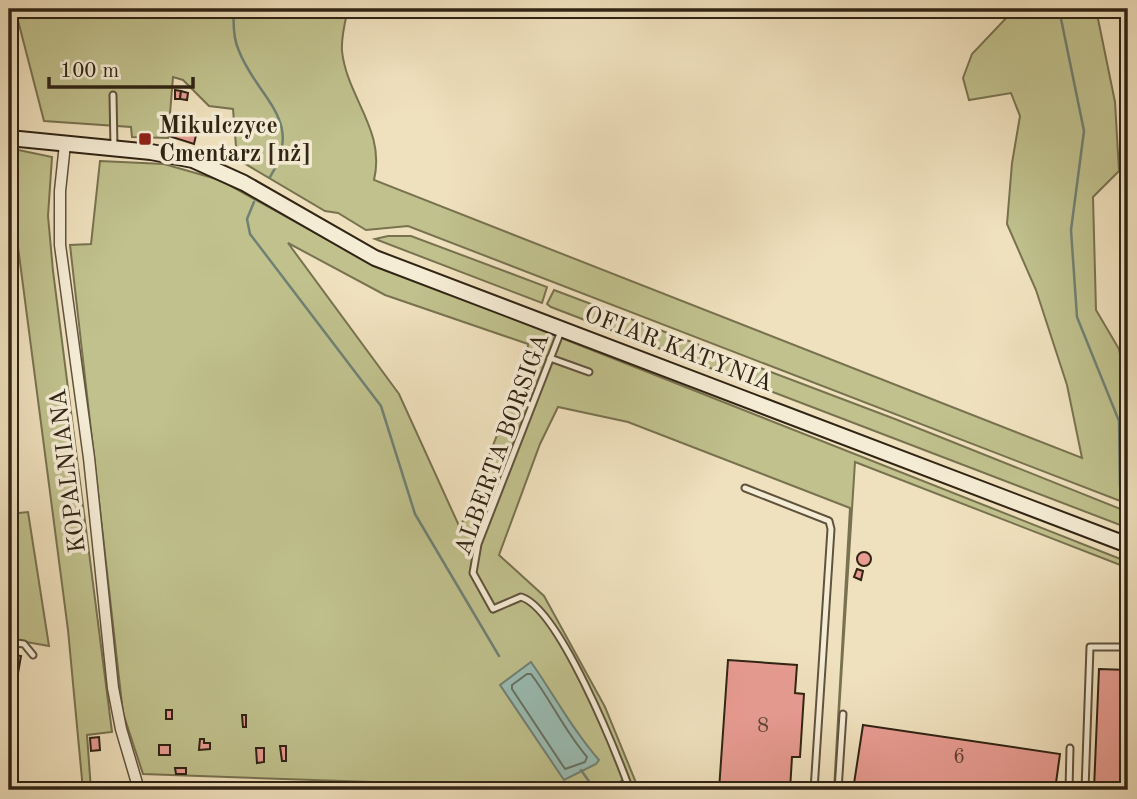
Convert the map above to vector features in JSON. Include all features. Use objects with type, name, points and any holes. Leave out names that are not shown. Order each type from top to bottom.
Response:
[{"type":"street","name":"OFIAR KATYNIA","points":[[9,138],[177,156],[224,172],[375,258],[1128,545]]},
{"type":"street","name":"KOPALNIANA","points":[[65,144],[60,191],[60,245],[89,458],[113,688],[121,729],[139,790]]},
{"type":"lane","points":[[113,95],[114,148]]},
{"type":"lane","name":"ALBERTA BORSIGA","points":[[562,328],[474,558],[475,579],[493,609],[521,597],[539,609],[594,701],[627,782]]},
{"type":"lane","points":[[550,358],[589,372]]},
{"type":"lane","points":[[512,397],[531,405]]},
{"type":"lane","points":[[745,488],[829,522],[831,529],[814,790]]},
{"type":"lane","points":[[9,642],[24,643],[33,655]]},
{"type":"lane","points":[[1085,790],[1090,647],[1128,647]]},
{"type":"lane","points":[[838,790],[843,714]]},
{"type":"lane","points":[[1069,790],[1070,748]]},
{"type":"lane","points":[[615,789],[627,782],[630,790]]},
{"type":"green space","points":[[15,9],[348,9],[342,51],[345,68],[375,145],[374,180],[1082,458],[1067,385],[1036,290],[1007,224],[1012,163],[1020,116],[1011,93],[969,100],[963,78],[972,54],[1011,13],[1010,9],[1096,9],[1115,102],[1119,171],[1093,197],[1096,310],[1119,349],[1125,376],[1128,504],[408,226],[366,230],[338,213],[325,211],[237,159],[233,109],[209,106],[183,80],[173,77],[168,138],[132,137],[131,127],[44,121]]},
{"type":"green space","points":[[9,148],[52,157],[48,216],[53,271],[112,732],[87,735],[91,790],[83,790],[68,630],[9,178]]},
{"type":"green space","points":[[100,161],[164,164],[220,180],[364,260],[1128,562],[1128,568],[855,462],[834,790],[850,508],[628,422],[558,407],[540,444],[499,555],[544,596],[605,707],[639,790],[374,790],[372,782],[143,774],[123,713],[70,245],[91,244]],"holes":[[[288,243],[385,295],[528,344],[527,360],[460,528],[399,394]]]},
{"type":"green space","points":[[411,236],[547,287],[542,303],[375,239]]},
{"type":"green space","points":[[554,290],[895,419],[1128,512],[1128,528],[551,307],[547,304]]},
{"type":"green space","points":[[28,512],[49,646],[9,639],[9,514]]},
{"type":"water","points":[[531,662],[599,760],[564,780],[500,685]]},
{"type":"building","points":[[175,90],[181,91],[180,99],[175,99]]},
{"type":"building","points":[[181,91],[188,93],[187,100],[180,99]]},
{"type":"building","points":[[187,117],[192,118],[190,127],[185,126]]},
{"type":"building","points":[[171,124],[197,131],[194,144],[169,136]]},
{"type":"building","points":[[864,552],[869,554],[869,564],[864,566],[859,564],[857,559],[859,554]]},
{"type":"building","points":[[857,569],[863,571],[861,580],[854,577]]},
{"type":"building","points":[[9,654],[21,656],[17,679],[9,678]]},
{"type":"building","points":[[728,660],[797,665],[795,693],[804,694],[800,757],[792,757],[790,790],[719,790]]},
{"type":"building","points":[[1099,669],[1128,670],[1128,790],[1094,789]]},
{"type":"building","points":[[9,678],[17,679],[13,704],[9,703]]},
{"type":"building","points":[[9,703],[13,704],[9,728]]},
{"type":"building","points":[[166,710],[172,710],[172,719],[166,719]]},
{"type":"building","points":[[242,715],[246,715],[246,727],[243,727]]},
{"type":"building","points":[[863,725],[1060,754],[1055,790],[853,790]]},
{"type":"building","points":[[9,728],[13,729],[9,754]]},
{"type":"building","points":[[99,737],[100,750],[91,751],[90,738]]},
{"type":"building","points":[[200,739],[204,739],[204,743],[210,743],[210,749],[199,750]]},
{"type":"building","points":[[159,745],[170,745],[170,755],[159,755]]},
{"type":"building","points":[[280,746],[286,746],[286,761],[282,761]]},
{"type":"building","points":[[256,748],[264,748],[264,762],[257,763]]},
{"type":"building","points":[[175,768],[186,768],[186,774],[176,774]]},
{"type":"waterway","points":[[234,9],[234,30],[239,51],[281,124],[283,140],[280,157],[270,177]]},
{"type":"waterway","points":[[1059,9],[1084,131],[1071,230],[1077,317],[1119,421],[1120,486]]},
{"type":"waterway","points":[[254,202],[247,219],[250,234],[381,406],[415,514],[499,656]]},
{"type":"waterway","points":[[581,770],[595,790]]},
{"type":"place","name":"Mikulczyce Cmentarz [nż]","points":[[145,139]]}]
